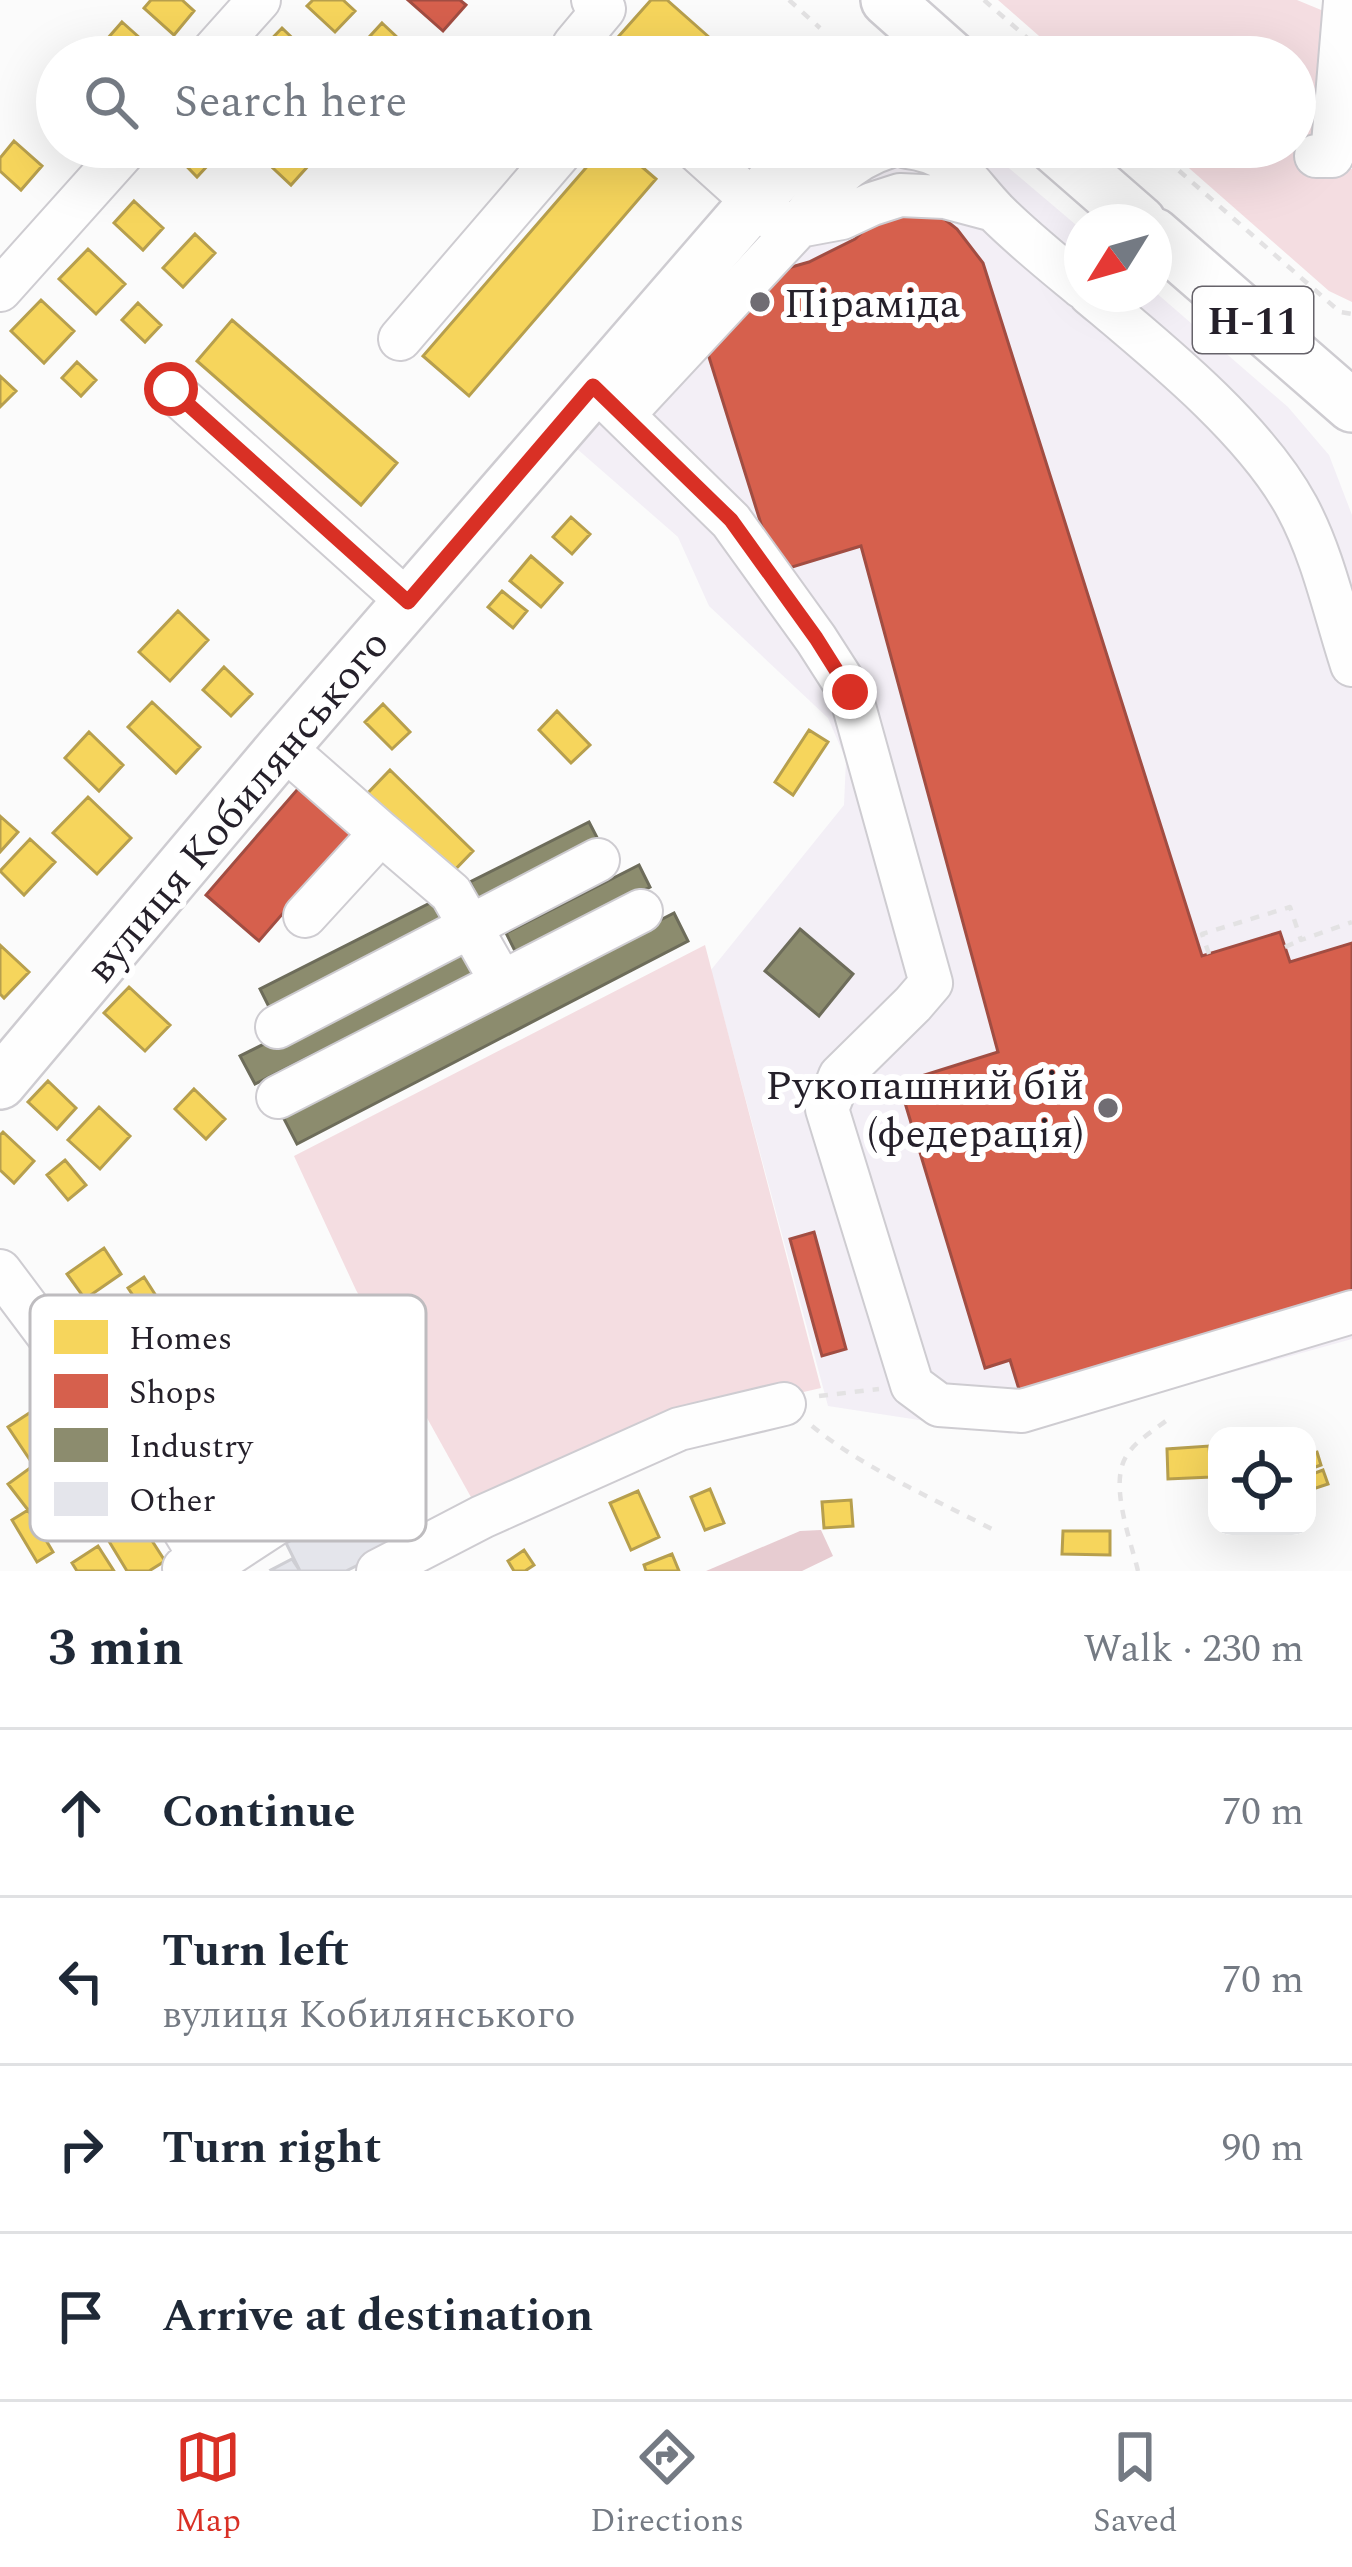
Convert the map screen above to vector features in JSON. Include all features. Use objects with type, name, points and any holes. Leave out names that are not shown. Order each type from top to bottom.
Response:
[{"type":"main road","name":"вулиця Кобилянського","points":[[0,1083],[408,602],[608,401],[778,214],[795,168]]},
{"type":"main road","points":[[1078,168],[1119,204]]},
{"type":"main road","name":"Н-11","points":[[1172,250],[1352,406]]},
{"type":"street","points":[[227,36],[259,0]]},
{"type":"street","points":[[582,36],[604,9],[593,0]]},
{"type":"street","points":[[1316,156],[1332,157],[1346,2]]},
{"type":"street","points":[[0,290],[109,168]]},
{"type":"street","points":[[400,339],[547,168]]},
{"type":"street","points":[[720,168],[778,214],[842,218],[900,195],[945,197],[994,211]]},
{"type":"street","points":[[778,214],[820,195],[845,168]]},
{"type":"street","points":[[956,168],[994,211],[1064,271]]},
{"type":"street","points":[[1131,312],[1238,427],[1295,502],[1309,531],[1352,665]]},
{"type":"street","points":[[171,389],[408,602]]},
{"type":"street","points":[[608,401],[731,520],[850,692],[931,983],[840,1076],[826,1109],[912,1385],[939,1405],[1022,1411],[1352,1312]]},
{"type":"street","points":[[283,747],[451,893],[501,981]]},
{"type":"street","points":[[304,916],[381,833]]},
{"type":"street","points":[[277,1027],[598,860]]},
{"type":"street","points":[[278,1097],[641,911]]},
{"type":"street","points":[[0,1271],[30,1311]]},
{"type":"street","points":[[378,1571],[482,1517],[679,1429],[784,1404]]},
{"type":"street","points":[[197,1567],[220,1560],[249,1541]]},
{"type":"path","points":[[789,0],[820,28]]},
{"type":"path","points":[[984,0],[1025,36]]},
{"type":"path","points":[[1176,168],[1340,312],[1352,314]]},
{"type":"path","points":[[1209,954],[1202,934],[1290,907],[1301,940]]},
{"type":"path","points":[[1285,947],[1352,922]]},
{"type":"path","points":[[784,1404],[912,1385]]},
{"type":"path","points":[[784,1404],[829,1440],[994,1530]]},
{"type":"path","points":[[1138,1571],[1119,1475],[1127,1454],[1172,1416]]},
{"type":"shaded area","points":[[998,0],[1297,0],[1326,12],[1331,20],[1316,120],[1316,36],[1039,36]]},
{"type":"shaded area","points":[[807,168],[1009,168],[1064,215],[1064,312],[1172,312],[1172,307],[1288,407],[1329,455],[1352,515],[1352,1339],[1010,1434],[828,1406],[711,970],[844,805],[846,760],[828,718],[709,606],[678,537],[568,441]]},
{"type":"shaded area","points":[[1189,168],[1352,169],[1352,302],[1329,291]]},
{"type":"shaded area","points":[[705,945],[821,1388],[673,1422],[477,1508],[426,1416],[426,1295],[359,1295],[294,1156]]},
{"type":"shaded area","points":[[821,1530],[833,1556],[802,1571],[706,1571],[800,1531]]},
{"type":"building: Homes","points":[[151,0],[182,0],[194,11],[174,35],[144,8]]},
{"type":"building: Homes","points":[[313,0],[343,0],[355,11],[335,32],[307,6]]},
{"type":"building: Homes","points":[[651,0],[667,0],[708,36],[619,36]]},
{"type":"building: Homes","points":[[122,22],[138,36],[110,36]]},
{"type":"building: Homes","points":[[382,23],[396,36],[370,36]]},
{"type":"building: Homes","points":[[14,141],[40,168],[21,190],[0,171],[0,158]]},
{"type":"building: Homes","points":[[273,168],[306,168],[291,185]]},
{"type":"building: Homes","points":[[586,168],[643,168],[656,179],[469,396],[423,356]]},
{"type":"building: Homes","points":[[134,201],[163,228],[143,250],[114,223]]},
{"type":"building: Homes","points":[[195,234],[215,253],[183,287],[163,268]]},
{"type":"building: Homes","points":[[88,249],[125,284],[96,314],[59,279]]},
{"type":"building: Homes","points":[[41,300],[74,331],[44,363],[11,331]]},
{"type":"building: Homes","points":[[138,303],[161,325],[145,342],[122,320]]},
{"type":"building: Homes","points":[[232,320],[397,463],[361,505],[197,361]]},
{"type":"building: Homes","points":[[77,362],[96,380],[81,396],[62,378]]},
{"type":"building: Homes","points":[[0,376],[16,391],[0,407]]},
{"type":"building: Homes","points":[[571,517],[590,534],[572,554],[553,537]]},
{"type":"building: Homes","points":[[531,556],[562,583],[541,607],[510,581]]},
{"type":"building: Homes","points":[[502,591],[527,611],[513,628],[488,607]]},
{"type":"building: Homes","points":[[178,611],[208,640],[170,681],[139,652]]},
{"type":"building: Homes","points":[[224,667],[252,694],[231,716],[203,690]]},
{"type":"building: Homes","points":[[152,702],[200,747],[176,773],[128,727]]},
{"type":"building: Homes","points":[[383,704],[410,732],[392,749],[365,722]]},
{"type":"building: Homes","points":[[557,711],[590,745],[571,763],[539,730]]},
{"type":"building: Homes","points":[[809,730],[828,742],[793,795],[775,782]]},
{"type":"building: Homes","points":[[89,732],[123,765],[99,791],[65,758]]},
{"type":"building: Homes","points":[[390,770],[473,851],[446,879],[363,798]]},
{"type":"building: Homes","points":[[88,797],[131,838],[97,874],[53,833]]},
{"type":"building: Homes","points":[[0,816],[18,832],[0,852]]},
{"type":"building: Homes","points":[[30,839],[55,862],[24,895],[0,871]]},
{"type":"building: Homes","points":[[0,945],[29,972],[4,998],[0,994]]},
{"type":"building: Homes","points":[[129,987],[170,1025],[145,1051],[104,1013]]},
{"type":"building: Homes","points":[[48,1081],[76,1108],[57,1129],[28,1102]]},
{"type":"building: Homes","points":[[194,1089],[225,1119],[206,1139],[175,1109]]},
{"type":"building: Homes","points":[[99,1107],[130,1136],[100,1169],[68,1140]]},
{"type":"building: Homes","points":[[3,1132],[34,1161],[14,1183],[0,1170]]},
{"type":"building: Homes","points":[[65,1160],[86,1185],[68,1200],[47,1175]]},
{"type":"building: Homes","points":[[104,1248],[121,1274],[91,1295],[82,1295],[67,1274]]},
{"type":"building: Homes","points":[[144,1277],[156,1295],[133,1295],[128,1288]]},
{"type":"building: Homes","points":[[30,1413],[30,1460],[8,1427]]},
{"type":"building: Homes","points":[[1208,1446],[1208,1477],[1168,1479],[1167,1449]]},
{"type":"building: Homes","points":[[30,1468],[30,1509],[28,1510],[8,1484]]},
{"type":"building: Homes","points":[[1323,1470],[1328,1484],[1316,1488],[1316,1473]]},
{"type":"building: Homes","points":[[710,1489],[724,1523],[705,1530],[691,1497]]},
{"type":"building: Homes","points":[[638,1491],[659,1537],[631,1550],[610,1503]]},
{"type":"building: Homes","points":[[851,1500],[853,1526],[824,1528],[822,1502]]},
{"type":"building: Homes","points":[[28,1510],[30,1541],[46,1541],[53,1552],[37,1562],[12,1520]]},
{"type":"building: Homes","points":[[1063,1531],[1110,1531],[1110,1555],[1062,1554]]},
{"type":"building: Homes","points":[[109,1541],[152,1541],[165,1561],[149,1571],[127,1571]]},
{"type":"building: Homes","points":[[98,1546],[114,1571],[77,1571],[72,1563]]},
{"type":"building: Homes","points":[[524,1550],[534,1565],[514,1571],[508,1561]]},
{"type":"building: Homes","points":[[672,1554],[679,1571],[646,1571],[644,1565]]},
{"type":"building: Shops","points":[[408,0],[460,0],[466,5],[443,31]]},
{"type":"building: Shops","points":[[938,214],[957,229],[983,263],[1202,956],[1280,932],[1290,962],[1352,943],[1352,1297],[1021,1396],[1010,1360],[985,1368],[899,1083],[998,1052],[861,546],[776,572],[704,341],[760,276],[809,262],[855,239],[880,215]]},
{"type":"building: Shops","points":[[303,783],[356,829],[259,941],[206,895]]},
{"type":"building: Shops","points":[[814,1232],[846,1349],[822,1356],[790,1239]]},
{"type":"building: Industry","points":[[589,822],[602,847],[483,908],[470,882]]},
{"type":"building: Industry","points":[[639,865],[650,887],[517,955],[506,933]]},
{"type":"building: Industry","points":[[432,902],[445,927],[273,1015],[260,989]]},
{"type":"building: Industry","points":[[674,913],[688,941],[297,1144],[282,1115]]},
{"type":"building: Industry","points":[[800,929],[853,974],[819,1016],[765,971]]},
{"type":"building: Industry","points":[[465,943],[479,971],[255,1084],[240,1056]]},
{"type":"building: Other","points":[[404,1542],[346,1571],[300,1571],[286,1543]]},
{"type":"building: Other","points":[[292,1559],[300,1571],[271,1570]]},
{"type":"place","name":"Піраміда","points":[[760,302]]},
{"type":"place","name":"Рукопашний бій (федерація)","points":[[1108,1108]]},
{"type":"route","points":[[171,389],[408,602],[593,386],[731,520],[850,692]]}]
